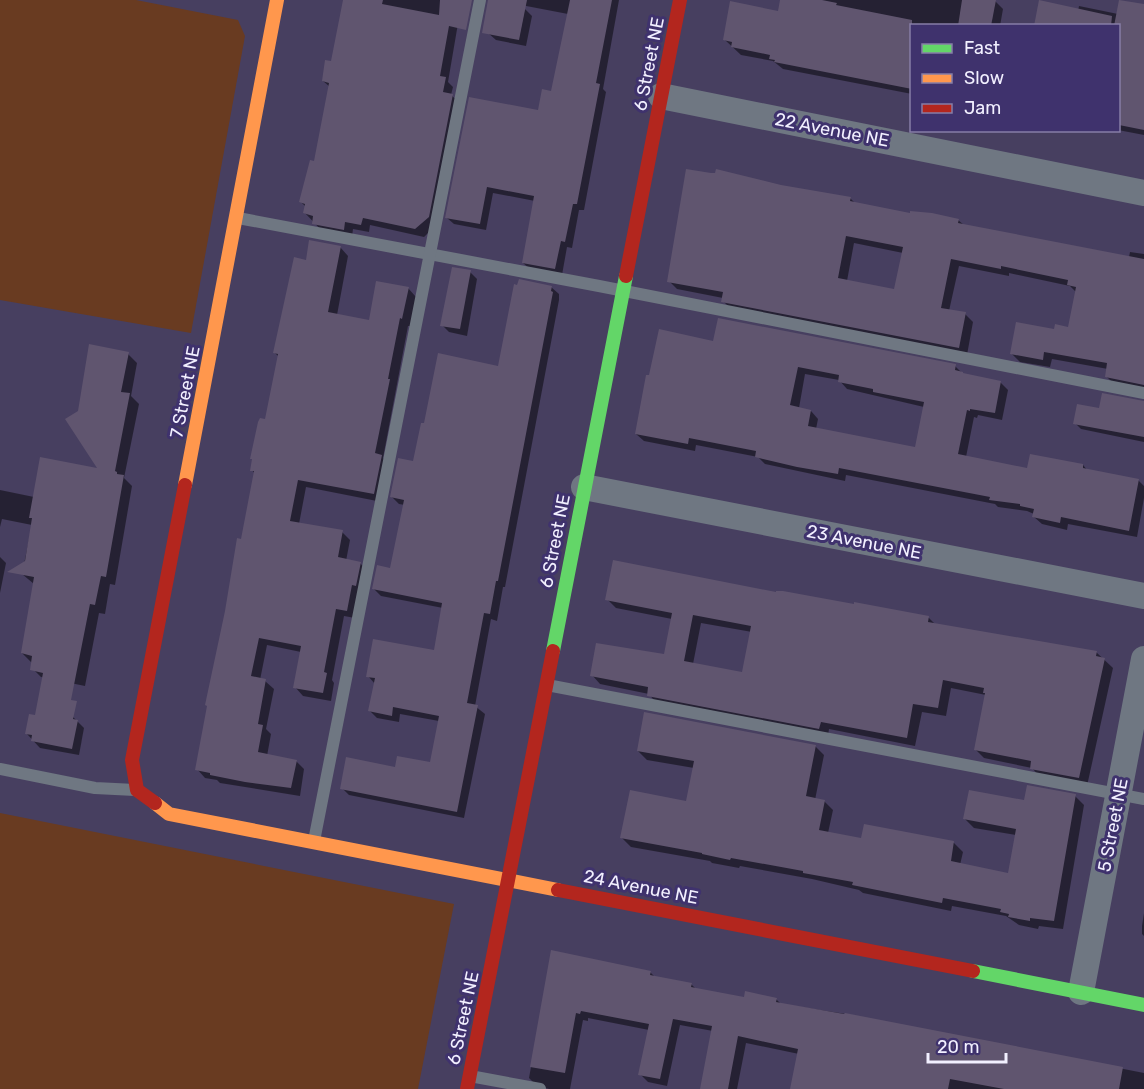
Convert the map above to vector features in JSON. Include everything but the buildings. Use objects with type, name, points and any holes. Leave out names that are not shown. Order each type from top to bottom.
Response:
[{"type":"street","name":"6 Street NE","points":[[468,1082],[680,0]]},
{"type":"street","name":"7 Street NE","points":[[137,790],[132,760],[237,218],[272,1]]},
{"type":"street","name":"22 Avenue NE","points":[[661,96],[1144,193]]},
{"type":"street","name":"23 Avenue NE","points":[[584,487],[1144,596]]},
{"type":"street","name":"5 Street NE","points":[[1081,992],[1144,659]]},
{"type":"street","name":"24 Avenue NE","points":[[137,790],[169,814],[1144,1005]]},
{"type":"lane","points":[[314,842],[480,0]]},
{"type":"lane","points":[[237,218],[624,290],[1144,393]]},
{"type":"lane","points":[[546,684],[1144,799]]},
{"type":"lane","points":[[0,769],[95,788],[137,790]]},
{"type":"lane","points":[[468,1082],[540,1089]]},
{"type":"shaded area","points":[[0,0],[136,0],[238,20],[245,36],[191,333],[0,300]]},
{"type":"shaded area","points":[[0,813],[454,904],[418,1089],[0,1089]]},
{"type":"traffic: fast","points":[[553,651],[626,276]]},
{"type":"traffic: fast","points":[[973,971],[1144,1005]]},
{"type":"traffic: slow","points":[[185,485],[277,0]]},
{"type":"traffic: slow","points":[[155,803],[169,814],[558,890]]},
{"type":"traffic: jam","points":[[626,276],[680,0]]},
{"type":"traffic: jam","points":[[155,803],[137,790],[132,760],[185,485]]},
{"type":"traffic: jam","points":[[467,1089],[553,651]]},
{"type":"traffic: jam","points":[[558,890],[973,971]]}]
